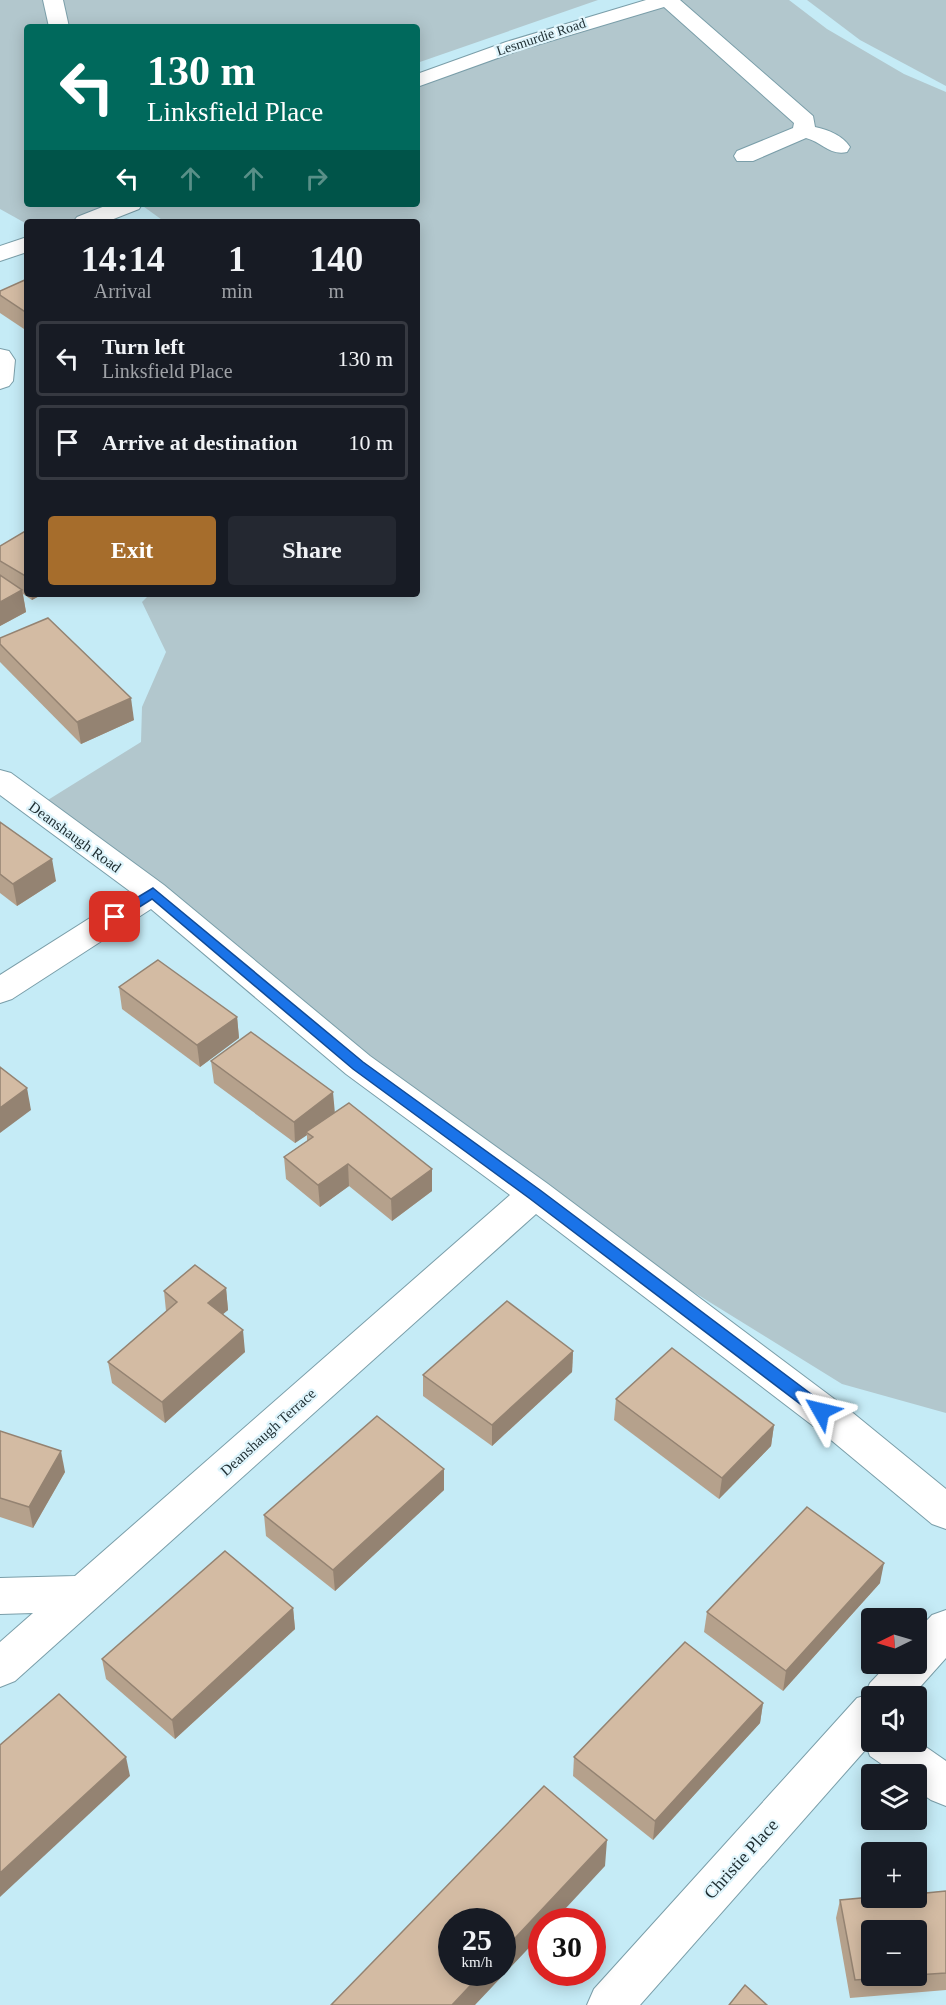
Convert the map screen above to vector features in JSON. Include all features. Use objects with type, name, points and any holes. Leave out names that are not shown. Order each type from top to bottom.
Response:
[{"type":"street","points":[[53,0],[58,24]]},
{"type":"street","points":[[668,0],[805,121],[804,131]]},
{"type":"street","name":"Lesmurdie Road","points":[[420,80],[513,46],[668,0]]},
{"type":"street","points":[[745,156],[804,131],[822,135],[838,147]]},
{"type":"street","points":[[93,219],[123,207]]},
{"type":"street","points":[[0,254],[24,245]]},
{"type":"street","points":[[0,356],[3,360],[0,381]]},
{"type":"street","name":"Deanshaugh Road","points":[[0,780],[153,893],[358,1065],[535,1194],[839,1424],[946,1512]]},
{"type":"street","points":[[0,991],[153,893]]},
{"type":"street","name":"Deanshaugh Terrace","points":[[0,1668],[535,1194]]},
{"type":"street","points":[[0,1596],[85,1594]]},
{"type":"street","name":"Christie Place","points":[[927,1650],[946,1628]]},
{"type":"street","name":"Christie Place","points":[[610,2005],[861,1736]]},
{"type":"street","points":[[909,1752],[946,1786]]},
{"type":"shaded area","points":[[0,0],[598,0],[420,62],[420,24],[24,24],[24,207],[123,207],[93,219],[24,219],[24,222],[0,209]]},
{"type":"shaded area","points":[[668,0],[789,0],[827,29],[904,74],[946,92],[946,1413],[842,1384],[535,1194],[35,808],[141,742],[142,707],[166,652],[142,602],[147,597],[420,597],[420,219],[161,219],[144,207],[420,207],[420,80]]},
{"type":"shaded area","points":[[807,0],[946,0],[946,86],[860,40]]},
{"type":"building","points":[[24,280],[24,311],[0,295],[0,291]]},
{"type":"building","points":[[24,532],[24,575],[0,561],[0,546]]},
{"type":"building","points":[[0,575],[22,590],[0,602]]},
{"type":"building","points":[[48,618],[131,698],[77,722],[0,644],[0,638]]},
{"type":"building","points":[[0,822],[52,859],[13,884],[0,874]]},
{"type":"building","points":[[158,960],[237,1017],[197,1045],[119,987]]},
{"type":"building","points":[[251,1032],[333,1092],[294,1122],[211,1061]]},
{"type":"building","points":[[0,1067],[27,1088],[0,1108]]},
{"type":"building","points":[[349,1103],[432,1169],[391,1199],[348,1164],[318,1185],[284,1157],[313,1137],[306,1132]]},
{"type":"building","points":[[195,1265],[226,1288],[208,1303],[243,1330],[162,1402],[108,1362],[177,1302],[164,1291]]},
{"type":"building","points":[[507,1301],[573,1351],[492,1425],[423,1375]]},
{"type":"building","points":[[672,1348],[774,1425],[722,1478],[616,1399]]},
{"type":"building","points":[[377,1416],[444,1469],[333,1570],[264,1515]]},
{"type":"building","points":[[0,1431],[61,1451],[29,1507],[0,1498]]},
{"type":"building","points":[[807,1507],[884,1563],[786,1671],[707,1612]]},
{"type":"building","points":[[225,1551],[293,1608],[172,1720],[102,1659]]},
{"type":"building","points":[[685,1642],[763,1703],[655,1821],[574,1757]]},
{"type":"building","points":[[59,1694],[126,1757],[0,1873],[0,1745]]},
{"type":"building","points":[[544,1786],[607,1840],[543,1908],[528,1908],[528,1924],[516,1937],[516,1908],[438,1908],[438,1986],[470,1986],[452,2005],[331,2005]]},
{"type":"building","points":[[946,1891],[946,1973],[927,1974],[927,1920],[861,1920],[861,1980],[855,1980],[840,1900],[861,1898],[861,1908],[927,1908],[927,1893]]},
{"type":"building","points":[[745,1985],[767,2005],[729,2005]]},
{"type":"route","points":[[115,917],[153,893],[358,1065],[535,1194],[821,1411]]}]
